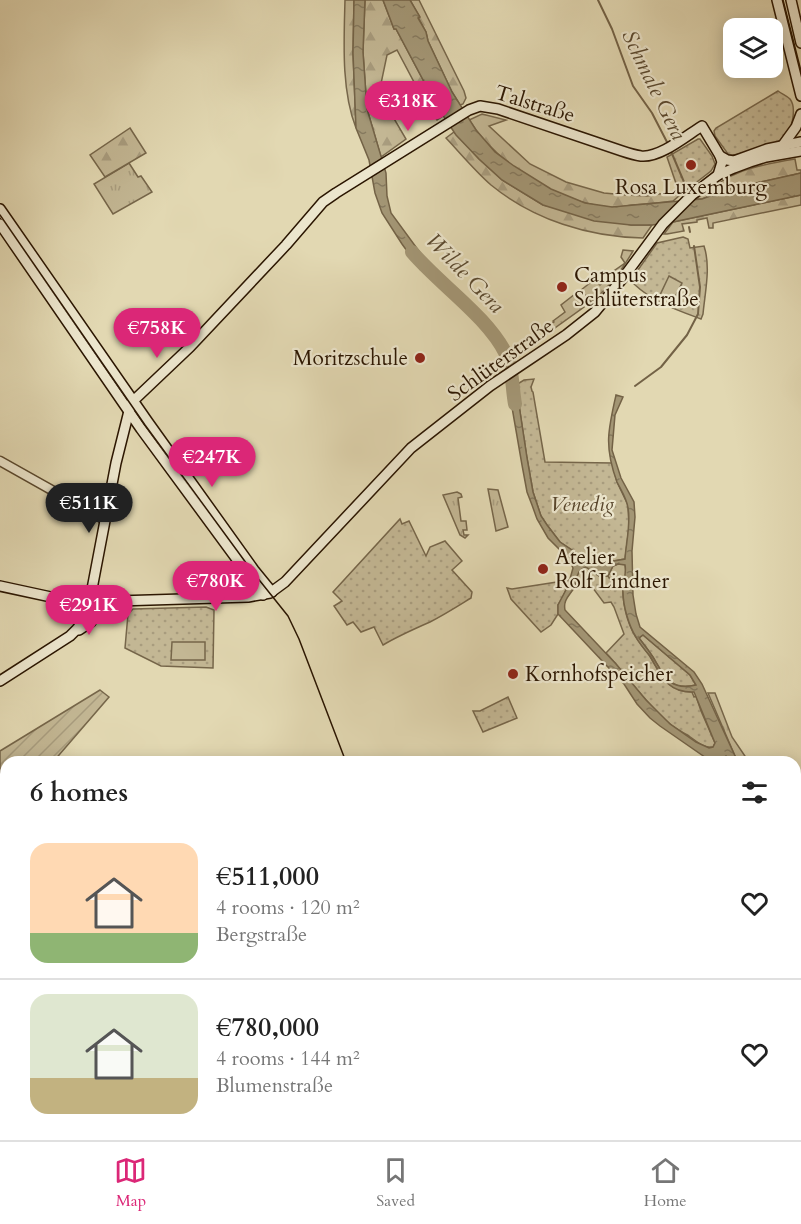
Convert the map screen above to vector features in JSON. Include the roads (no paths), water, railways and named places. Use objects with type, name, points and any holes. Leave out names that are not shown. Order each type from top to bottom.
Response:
[{"type":"main road","points":[[777,0],[801,96]]},
{"type":"main road","points":[[791,0],[801,43]]},
{"type":"main road","name":"Talstraße","points":[[132,400],[190,347],[323,202],[469,110],[480,106],[498,109],[640,156],[648,156],[665,149],[702,126],[720,156]]},
{"type":"main road","points":[[783,145],[796,127],[801,114]]},
{"type":"main road","points":[[720,156],[734,161],[783,145],[801,142]]},
{"type":"main road","name":"Schlüterstraße","points":[[268,594],[285,582],[411,448],[500,379],[566,335],[595,312],[655,234],[692,195],[718,175],[750,162],[801,152]]},
{"type":"main road","points":[[718,175],[722,162],[720,156]]},
{"type":"main road","points":[[0,209],[132,400],[254,570],[268,594]]},
{"type":"main road","points":[[0,224],[186,492],[268,594]]},
{"type":"main road","points":[[70,636],[82,622],[85,602],[91,592],[128,410],[132,400]]},
{"type":"main road","points":[[0,586],[74,602],[220,599],[268,594]]},
{"type":"main road","points":[[0,681],[91,622],[97,601]]},
{"type":"street","points":[[0,461],[105,520]]},
{"type":"water","points":[[354,0],[365,0],[363,52],[367,109],[386,173],[387,196],[391,213],[427,262],[420,269],[382,213],[375,193],[369,160],[356,128],[353,53]]},
{"type":"water","points":[[383,0],[410,0],[420,17],[418,18],[452,92],[476,130],[495,152],[551,189],[585,203],[612,207],[702,199],[729,189],[801,173],[801,195],[652,225],[594,221],[543,205],[502,180],[456,135],[438,108],[394,29]]},
{"type":"water","points":[[516,385],[533,492],[541,516],[560,542],[584,558],[602,563],[625,559],[629,514],[613,470],[609,448],[611,418],[616,395],[623,397],[615,415],[612,450],[621,478],[634,502],[633,595],[640,627],[694,672],[702,684],[735,756],[703,756],[650,718],[637,704],[624,684],[558,614],[558,605],[568,586],[573,568],[548,538],[537,519],[527,492],[509,390]],"holes":[[[625,565],[623,598],[633,632],[666,682],[677,690],[694,692],[715,743],[713,747],[709,748],[696,742],[670,724],[565,610],[566,601],[580,571],[586,567],[599,576],[608,576],[613,566]],[[643,635],[690,675],[696,685],[680,686],[670,681],[639,638]]]},
{"type":"waterway","name":"Schmale Gera","points":[[598,0],[612,29],[633,86],[652,113],[668,144]]},
{"type":"waterway","name":"Schmale Gera","points":[[670,149],[684,182]]},
{"type":"waterway","name":"Schmale Gera","points":[[689,227],[690,232]]},
{"type":"waterway","name":"Schmale Gera","points":[[635,386],[661,367],[687,335],[698,314],[700,287],[694,246]]},
{"type":"waterway","name":"Wilde Gera","points":[[412,252],[498,340],[510,366],[515,404]]},
{"type":"tram line","points":[[783,0],[801,71]]},
{"type":"tram line","points":[[0,215],[145,425],[252,571],[288,616],[344,756]]},
{"type":"place","name":"Rosa Luxemburg","points":[[691,165]]},
{"type":"place","name":"Campus Schlüterstraße","points":[[562,287]]},
{"type":"place","name":"Moritzschule","points":[[420,358]]},
{"type":"place","name":"Atelier Rolf Lindner","points":[[543,569]]},
{"type":"place","name":"Kornhofspeicher","points":[[513,674]]},
{"type":"park label","name":"Venedig","points":[[582,504]]}]
